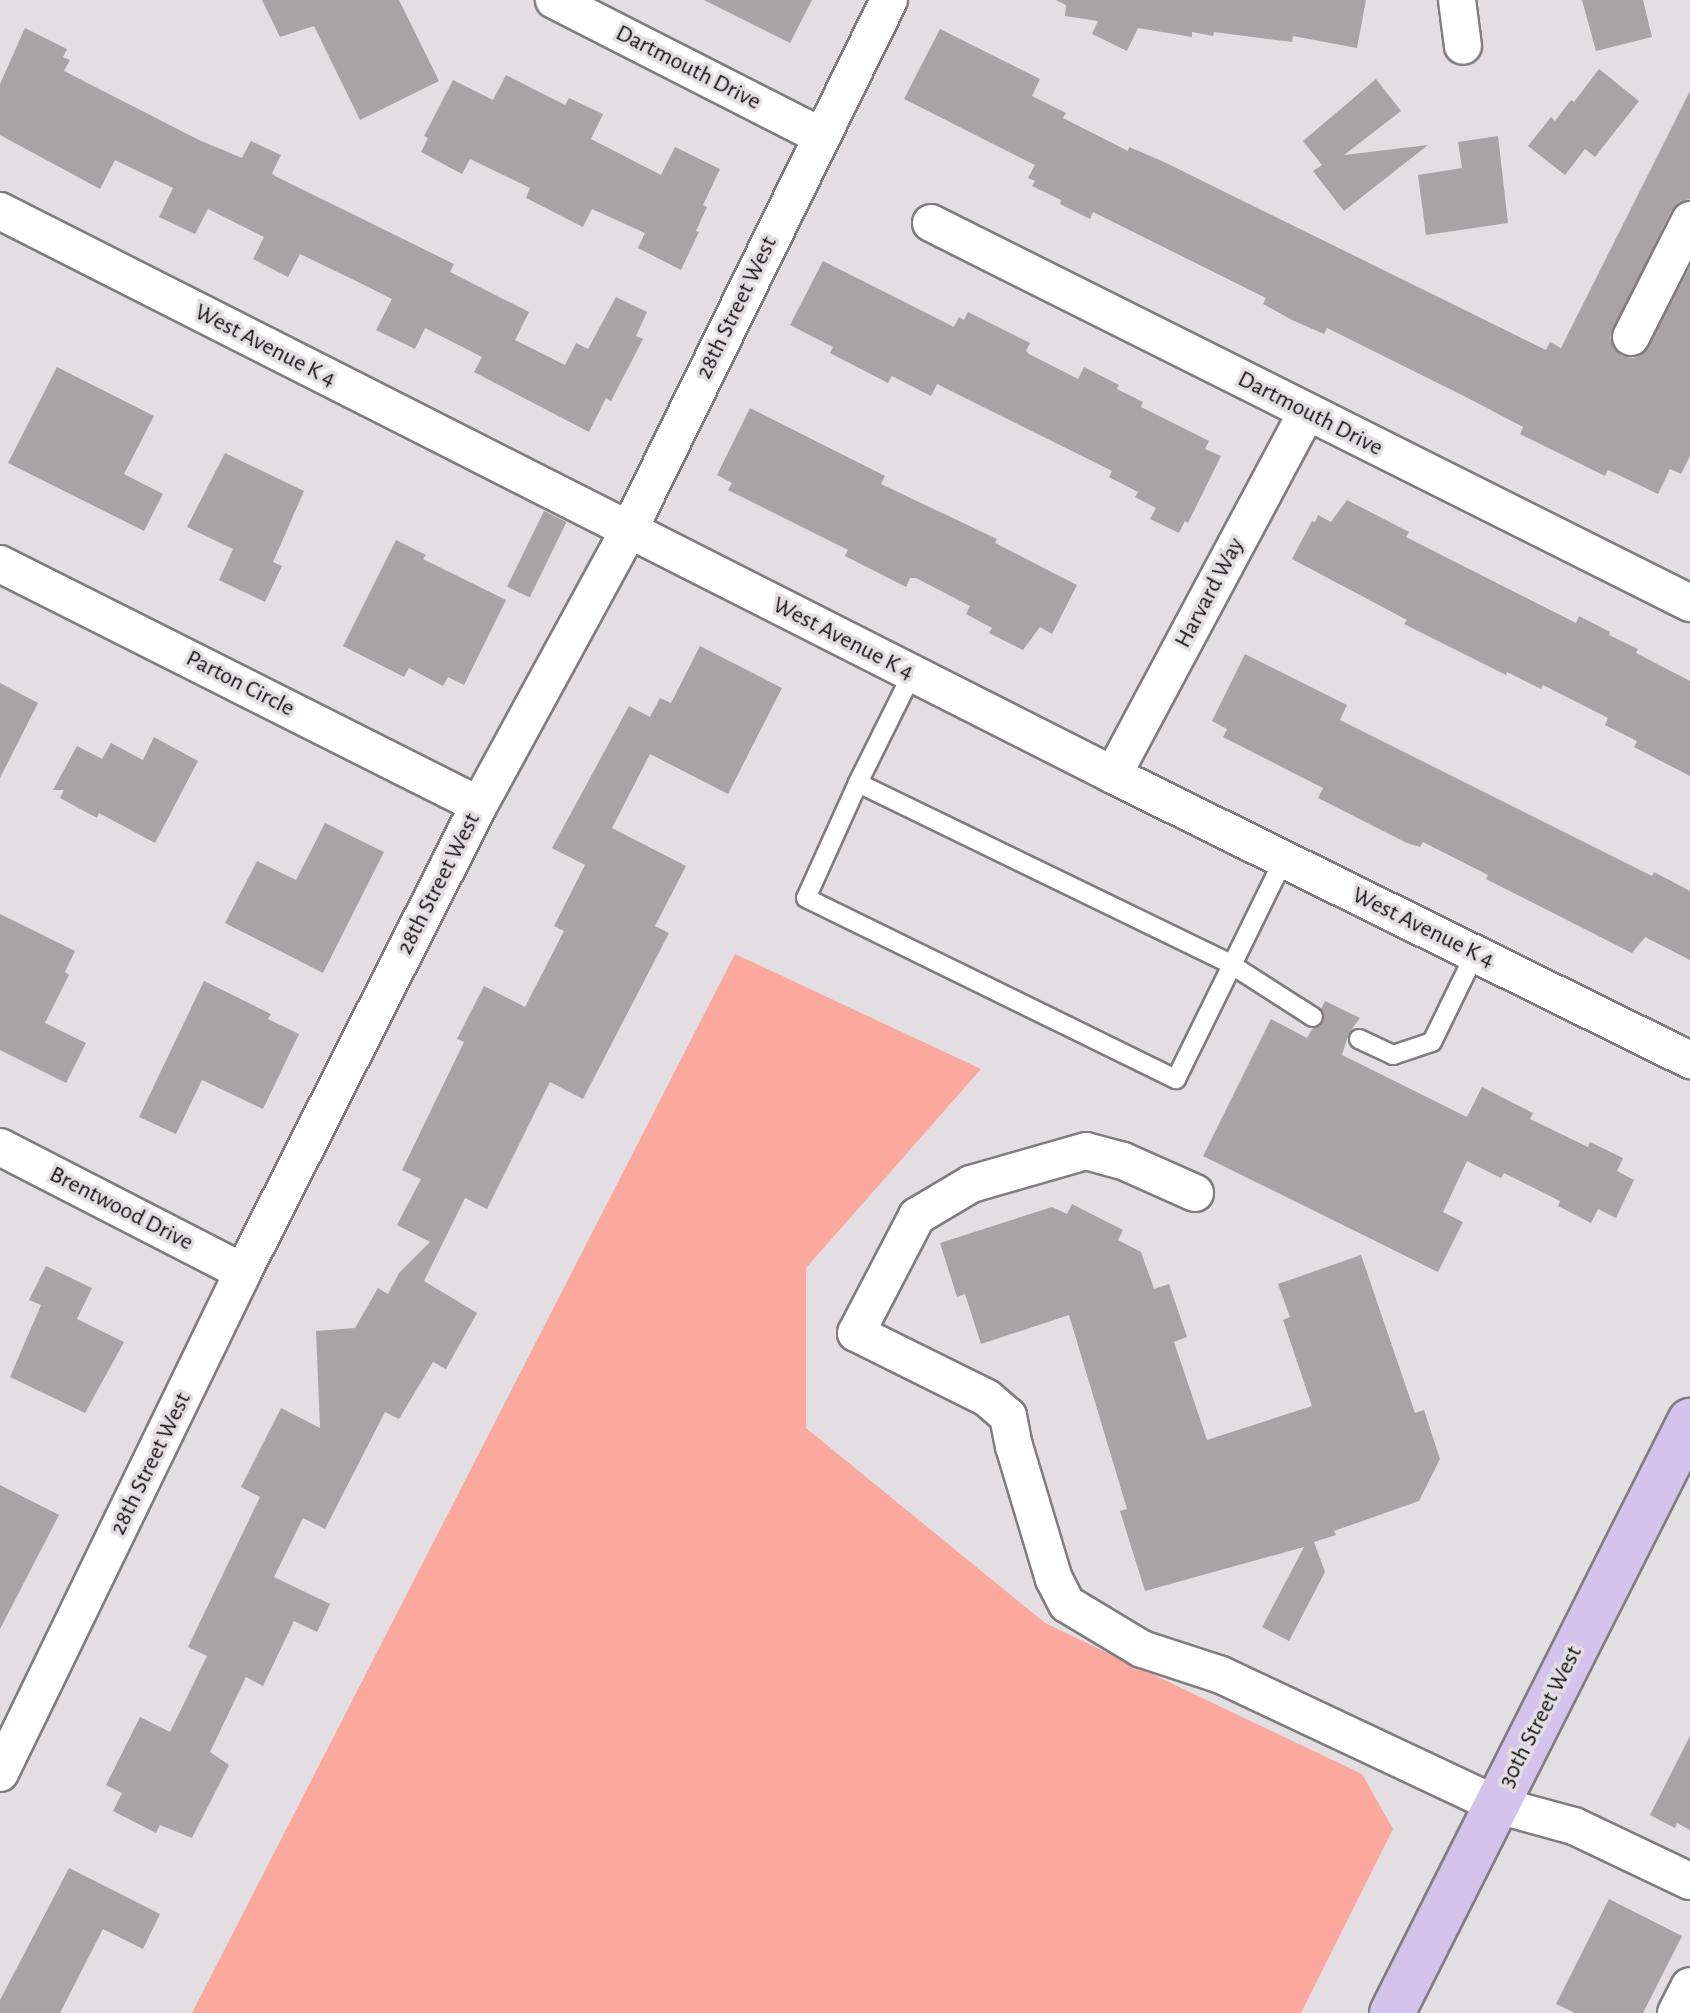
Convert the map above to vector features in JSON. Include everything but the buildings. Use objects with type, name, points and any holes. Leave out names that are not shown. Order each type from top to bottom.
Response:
[{"type":"main road","name":"30th Street West","points":[[1392,2013],[1690,1421]]},
{"type":"street","name":"Dartmouth Drive","points":[[554,0],[821,136]]},
{"type":"street","name":"28th Street West","points":[[0,1773],[13,1716],[243,1272],[479,805],[629,530],[889,0]]},
{"type":"street","points":[[1457,0],[1463,46]]},
{"type":"street","name":"West Avenue K 4","points":[[0,211],[1113,775],[1690,1060]]},
{"type":"street","points":[[1631,337],[1690,220]]},
{"type":"street","name":"Dartmouth Drive","points":[[931,223],[1690,603]]},
{"type":"street","name":"Harvard Way","points":[[1113,775],[1307,412]]},
{"type":"street","name":"Parton Circle","points":[[0,564],[479,805]]},
{"type":"street","name":"Brentwood Drive","points":[[0,1147],[243,1272]]},
{"type":"street","points":[[1195,1193],[1123,1161],[1086,1151],[971,1184],[917,1216],[856,1333],[987,1398],[1008,1416],[1054,1579],[1067,1604],[1142,1649],[1221,1675],[1497,1805],[1574,1826],[1690,1881]]},
{"type":"street","points":[[1676,2013],[1690,1986]]},
{"type":"lane","points":[[912,674],[806,898],[1176,1079],[1284,859]]},
{"type":"lane","points":[[858,783],[1232,965],[1313,1017]]},
{"type":"lane","points":[[1359,1039],[1393,1055],[1432,1042],[1475,954]]},
{"type":"shaded area","points":[[735,954],[981,1069],[806,1268],[806,1428],[1045,1623],[1362,1774],[1393,1829],[1301,2013],[192,2013]]}]
